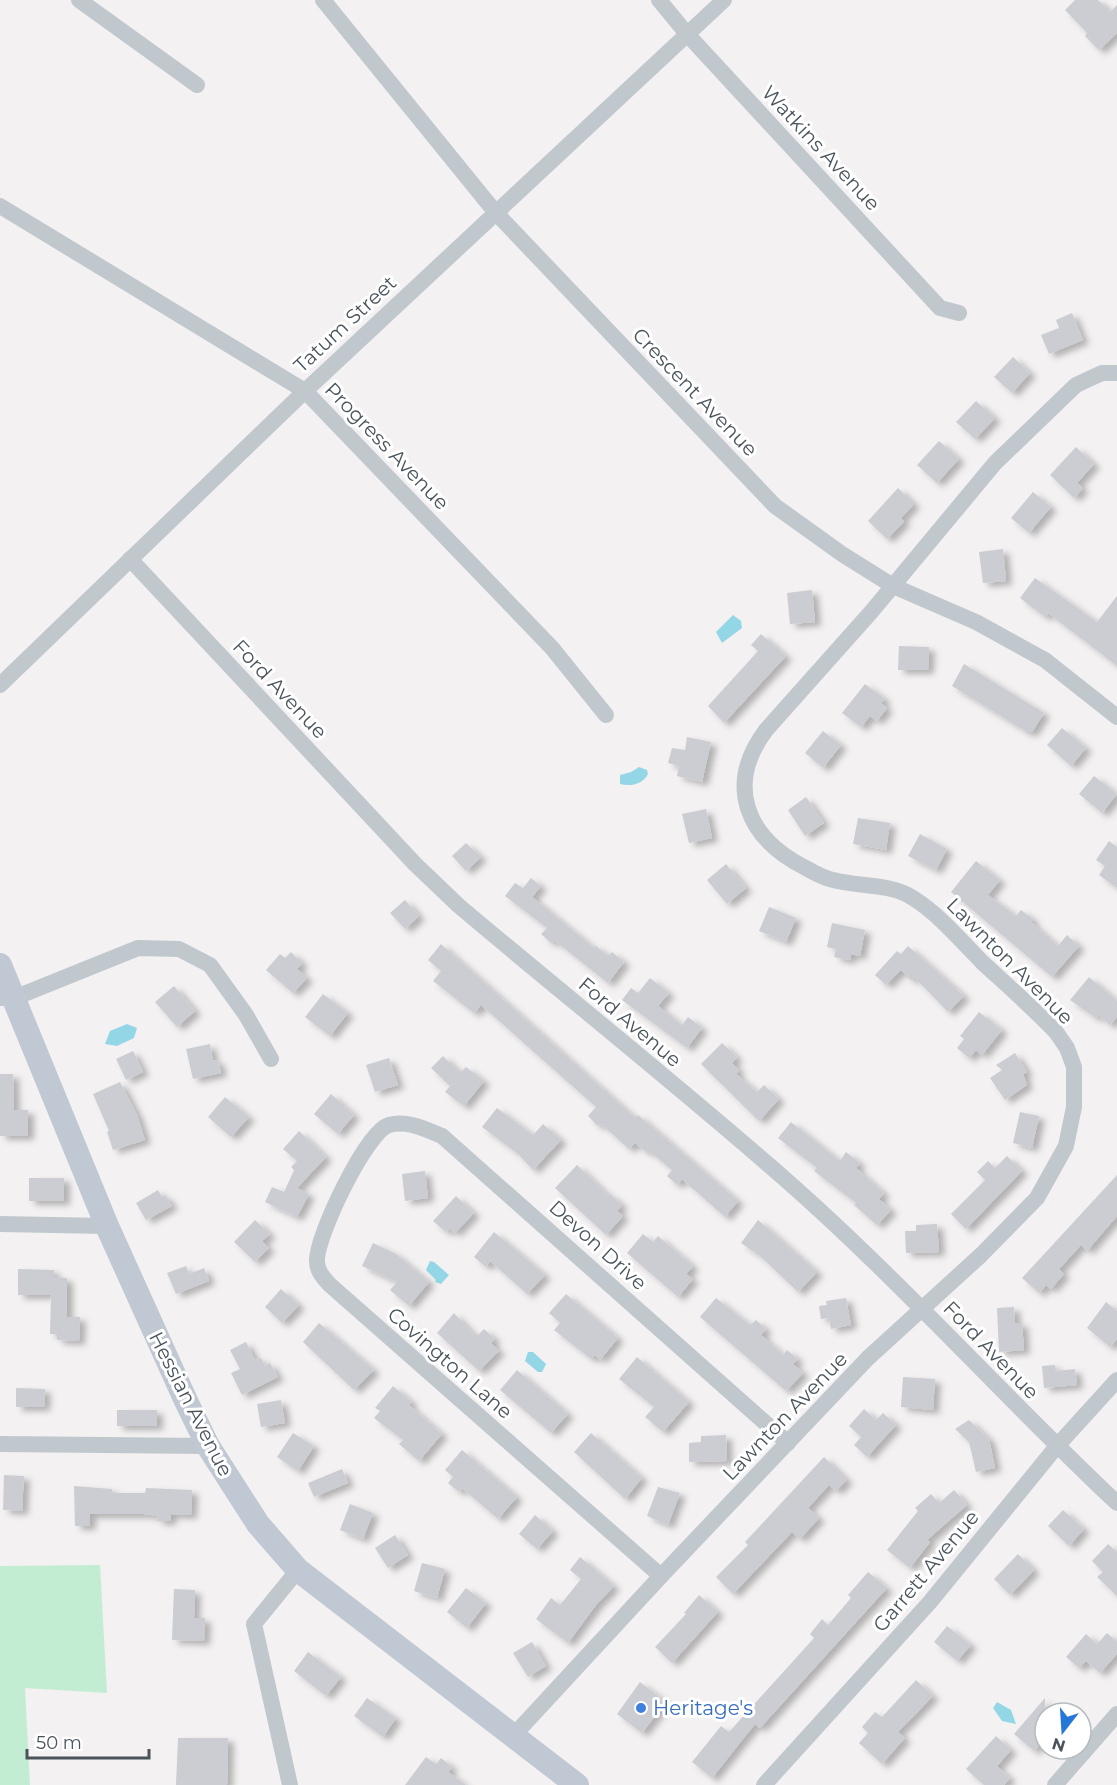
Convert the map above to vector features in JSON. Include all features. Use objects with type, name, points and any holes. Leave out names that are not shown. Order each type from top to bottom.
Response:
[{"type":"main road","name":"Hessian Avenue","points":[[0,965],[7,998],[107,1226],[208,1446],[258,1524],[298,1570],[577,1785]]},
{"type":"street","points":[[79,0],[197,85]]},
{"type":"street","name":"Crescent Avenue","points":[[323,0],[495,213],[775,506],[805,529],[893,586],[976,622],[1045,660],[1117,717]]},
{"type":"street","name":"Watkins Avenue","points":[[659,0],[687,34],[940,308],[959,313]]},
{"type":"street","name":"Tatum Street","points":[[0,685],[304,391],[724,0]]},
{"type":"street","name":"Progress Avenue","points":[[0,206],[304,391],[552,648],[606,715]]},
{"type":"street","name":"Lawnton Avenue","points":[[514,1735],[868,1358],[922,1310],[1037,1198],[1066,1146],[1071,1126],[1075,1087],[1074,1066],[1067,1048],[1056,1032],[927,908],[911,896],[892,890],[832,880],[796,863],[765,839],[753,823],[746,805],[745,785],[754,746],[995,464],[1076,386],[1102,373],[1117,373]]},
{"type":"street","name":"Ford Avenue","points":[[130,559],[415,864],[459,906],[787,1181],[922,1310],[1117,1503]]},
{"type":"street","points":[[7,998],[138,948],[179,949],[210,965],[246,1015],[271,1059]]},
{"type":"street","name":"Devon Drive","points":[[368,1145],[387,1125],[405,1123],[442,1136],[788,1443]]},
{"type":"street","name":"Covington Lane","points":[[368,1145],[352,1173],[320,1243],[317,1261],[319,1272],[339,1293],[661,1576]]},
{"type":"street","points":[[0,1224],[107,1226]]},
{"type":"street","name":"Garrett Avenue","points":[[764,1785],[930,1602],[1057,1446],[1117,1380]]},
{"type":"street","points":[[0,1444],[208,1446]]},
{"type":"street","points":[[290,1785],[254,1624],[298,1570]]},
{"type":"street","points":[[1055,1785],[1117,1714]]},
{"type":"green space","points":[[100,1565],[107,1693],[25,1688],[30,1785],[0,1785],[0,1566]]},
{"type":"water","points":[[733,615],[741,621],[742,628],[722,643],[716,632]]},
{"type":"water","points":[[639,767],[647,770],[648,774],[643,780],[632,785],[620,784],[620,775]]},
{"type":"water","points":[[127,1024],[137,1028],[134,1038],[117,1046],[105,1044],[110,1031]]},
{"type":"water","points":[[430,1261],[449,1275],[441,1284],[435,1282],[436,1280],[426,1270]]},
{"type":"water","points":[[528,1352],[533,1352],[546,1364],[542,1372],[538,1372],[525,1361]]},
{"type":"water","points":[[997,1702],[1011,1710],[1016,1724],[1002,1721],[993,1708]]},
{"type":"building","points":[[1075,0],[1098,0],[1110,12],[1117,5],[1117,33],[1099,50],[1085,36],[1087,33],[1065,10]]},
{"type":"building","points":[[1072,313],[1083,340],[1049,354],[1041,335],[1059,328],[1056,320]]},
{"type":"building","points":[[1013,357],[1030,373],[1012,393],[994,377]]},
{"type":"building","points":[[976,401],[995,418],[975,439],[956,422]]},
{"type":"building","points":[[939,441],[959,459],[937,483],[917,465]]},
{"type":"building","points":[[1076,447],[1094,464],[1077,483],[1083,488],[1074,498],[1050,475]]},
{"type":"building","points":[[898,488],[914,504],[901,518],[904,522],[887,539],[868,521]]},
{"type":"building","points":[[1033,492],[1051,507],[1029,533],[1011,518]]},
{"type":"building","points":[[1003,549],[1006,581],[983,583],[979,552]]},
{"type":"building","points":[[1035,578],[1097,622],[1117,596],[1117,666],[1048,613],[1045,617],[1020,598]]},
{"type":"building","points":[[812,590],[815,622],[790,624],[787,593]]},
{"type":"building","points":[[761,634],[786,656],[724,723],[708,706],[758,651],[751,645]]},
{"type":"building","points":[[899,646],[929,647],[928,670],[898,670]]},
{"type":"building","points":[[964,664],[1044,713],[1032,732],[1027,732],[952,686]]},
{"type":"building","points":[[865,684],[885,699],[881,703],[887,708],[877,721],[870,716],[861,727],[842,713]]},
{"type":"building","points":[[1062,728],[1086,748],[1071,766],[1047,745]]},
{"type":"building","points":[[823,731],[841,745],[823,768],[805,753]]},
{"type":"building","points":[[687,737],[711,742],[702,782],[677,776],[679,766],[668,763],[672,748],[685,750]]},
{"type":"building","points":[[1094,776],[1117,794],[1102,813],[1079,794]]},
{"type":"building","points":[[806,797],[824,823],[805,836],[788,810]]},
{"type":"building","points":[[706,809],[712,838],[689,843],[682,814]]},
{"type":"building","points":[[858,818],[890,823],[886,850],[853,844]]},
{"type":"building","points":[[920,834],[947,849],[936,870],[908,856]]},
{"type":"building","points":[[1109,841],[1117,847],[1117,888],[1099,875],[1105,866],[1096,860]]},
{"type":"building","points":[[466,843],[481,857],[466,871],[452,856]]},
{"type":"building","points":[[976,861],[1000,880],[988,895],[1016,916],[1021,910],[1033,919],[1031,922],[1058,946],[1067,935],[1079,946],[1052,977],[951,892]]},
{"type":"building","points":[[726,864],[746,888],[727,904],[707,880]]},
{"type":"building","points":[[531,878],[541,886],[532,897],[594,948],[596,946],[608,956],[612,952],[624,962],[608,983],[554,940],[551,943],[541,934],[547,928],[505,896],[515,883],[523,888]]},
{"type":"building","points":[[405,900],[419,916],[405,929],[390,913]]},
{"type":"building","points":[[769,907],[796,918],[786,942],[759,931]]},
{"type":"building","points":[[832,923],[865,930],[860,956],[851,954],[850,960],[834,957],[836,949],[827,947]]},
{"type":"building","points":[[441,944],[635,1118],[638,1115],[738,1201],[725,1217],[682,1179],[677,1185],[667,1176],[672,1170],[648,1150],[646,1152],[635,1143],[629,1149],[601,1124],[598,1126],[588,1116],[596,1107],[481,1005],[474,1013],[433,981],[441,971],[428,960]]},
{"type":"building","points":[[908,946],[964,996],[948,1012],[914,977],[911,980],[901,970],[886,985],[875,975],[897,951],[901,954]]},
{"type":"building","points":[[291,952],[302,963],[297,969],[307,978],[293,993],[266,970],[280,954],[285,958]]},
{"type":"building","points":[[1089,977],[1117,1001],[1117,1017],[1110,1025],[1098,1015],[1096,1018],[1070,1000]]},
{"type":"building","points":[[650,978],[669,993],[658,1006],[682,1025],[688,1017],[702,1028],[687,1048],[622,1000],[631,988],[638,993]]},
{"type":"building","points":[[174,986],[195,1011],[177,1027],[155,1002]]},
{"type":"building","points":[[323,994],[348,1013],[330,1036],[305,1017]]},
{"type":"building","points":[[979,1012],[1002,1030],[982,1055],[976,1050],[969,1058],[957,1048],[964,1039],[960,1036]]},
{"type":"building","points":[[722,1043],[737,1057],[732,1063],[739,1070],[736,1074],[757,1092],[764,1085],[779,1099],[759,1121],[701,1064]]},
{"type":"building","points":[[210,1044],[213,1061],[218,1060],[221,1073],[193,1079],[186,1049]]},
{"type":"building","points":[[133,1051],[143,1072],[126,1080],[116,1059]]},
{"type":"building","points":[[1015,1053],[1027,1072],[1023,1074],[1027,1085],[1005,1100],[990,1078],[1002,1070],[996,1065]]},
{"type":"building","points":[[443,1056],[460,1073],[466,1067],[484,1081],[464,1106],[445,1092],[450,1086],[431,1068]]},
{"type":"building","points":[[389,1058],[398,1085],[375,1092],[366,1065]]},
{"type":"building","points":[[0,1074],[13,1074],[14,1110],[28,1110],[28,1136],[0,1136]]},
{"type":"building","points":[[120,1082],[137,1115],[145,1140],[113,1150],[107,1132],[109,1131],[93,1094]]},
{"type":"building","points":[[331,1094],[354,1115],[338,1134],[314,1114]]},
{"type":"building","points":[[225,1097],[249,1117],[231,1137],[208,1117]]},
{"type":"building","points":[[497,1108],[533,1135],[543,1124],[561,1140],[533,1170],[517,1153],[482,1127]]},
{"type":"building","points":[[1020,1112],[1039,1116],[1032,1148],[1013,1143]]},
{"type":"building","points":[[791,1122],[840,1161],[846,1152],[860,1163],[856,1168],[884,1193],[879,1199],[891,1210],[877,1225],[854,1205],[856,1203],[814,1171],[817,1168],[778,1138]]},
{"type":"building","points":[[299,1131],[326,1157],[297,1188],[309,1194],[297,1217],[265,1202],[272,1187],[284,1192],[294,1170],[291,1167],[297,1161],[283,1149]]},
{"type":"building","points":[[1007,1156],[1022,1171],[966,1229],[951,1214],[985,1180],[977,1172],[988,1161],[995,1168]]},
{"type":"building","points":[[577,1165],[608,1195],[610,1194],[622,1205],[617,1211],[623,1216],[606,1235],[555,1188]]},
{"type":"building","points":[[425,1171],[428,1198],[405,1201],[402,1174]]},
{"type":"building","points":[[1117,1175],[1117,1216],[1087,1251],[1081,1245],[1059,1269],[1064,1274],[1051,1289],[1046,1285],[1039,1293],[1022,1278]]},
{"type":"building","points":[[29,1178],[64,1178],[64,1201],[29,1201]]},
{"type":"building","points":[[158,1190],[162,1197],[165,1195],[172,1206],[146,1220],[136,1203]]},
{"type":"building","points":[[456,1196],[474,1213],[455,1233],[449,1228],[446,1232],[433,1221]]},
{"type":"building","points":[[255,1220],[270,1234],[262,1241],[269,1248],[255,1262],[234,1242]]},
{"type":"building","points":[[758,1220],[817,1272],[798,1292],[760,1256],[741,1243]]},
{"type":"building","points":[[937,1224],[939,1252],[906,1253],[905,1231],[916,1231],[916,1225]]},
{"type":"building","points":[[494,1232],[545,1275],[527,1294],[490,1261],[486,1267],[474,1257]]},
{"type":"building","points":[[643,1234],[653,1242],[658,1236],[693,1266],[686,1274],[693,1279],[678,1297],[627,1253]]},
{"type":"building","points":[[373,1243],[396,1254],[429,1282],[409,1306],[390,1290],[397,1282],[362,1266]]},
{"type":"building","points":[[186,1266],[189,1274],[204,1268],[209,1281],[176,1294],[167,1273]]},
{"type":"building","points":[[18,1269],[54,1270],[54,1277],[67,1278],[67,1317],[80,1317],[79,1341],[57,1340],[57,1334],[50,1334],[51,1295],[18,1295]]},
{"type":"building","points":[[281,1289],[299,1305],[282,1323],[265,1307]]},
{"type":"building","points":[[566,1294],[618,1338],[600,1360],[595,1355],[591,1359],[554,1330],[560,1323],[549,1313]]},
{"type":"building","points":[[716,1298],[750,1325],[756,1320],[766,1329],[761,1335],[783,1355],[787,1350],[798,1359],[793,1364],[803,1373],[786,1391],[700,1317]]},
{"type":"building","points":[[846,1298],[851,1325],[831,1329],[829,1318],[821,1319],[819,1306],[827,1305],[826,1301]]},
{"type":"building","points":[[1106,1302],[1117,1311],[1117,1339],[1110,1347],[1087,1328]]},
{"type":"building","points":[[1014,1307],[1015,1323],[1022,1323],[1024,1350],[999,1352],[997,1308]]},
{"type":"building","points":[[454,1313],[476,1337],[484,1329],[495,1339],[491,1343],[499,1351],[479,1371],[437,1333]]},
{"type":"building","points":[[319,1323],[374,1370],[354,1390],[303,1342]]},
{"type":"building","points":[[246,1342],[255,1360],[261,1358],[265,1366],[270,1363],[278,1377],[242,1395],[231,1373],[240,1369],[230,1350]]},
{"type":"building","points":[[637,1357],[689,1402],[663,1432],[645,1417],[654,1407],[619,1379]]},
{"type":"building","points":[[1055,1365],[1056,1371],[1075,1369],[1077,1385],[1044,1388],[1042,1366]]},
{"type":"building","points":[[517,1370],[568,1414],[551,1433],[500,1390]]},
{"type":"building","points":[[903,1377],[935,1379],[933,1410],[901,1407]]},
{"type":"building","points":[[393,1386],[412,1402],[409,1405],[442,1434],[419,1461],[399,1444],[403,1440],[374,1418],[380,1411],[375,1408]]},
{"type":"building","points":[[16,1388],[45,1389],[44,1407],[16,1407]]},
{"type":"building","points":[[281,1400],[285,1423],[261,1427],[257,1404]]},
{"type":"building","points":[[864,1409],[876,1420],[883,1413],[896,1425],[867,1457],[854,1445],[861,1437],[849,1426]]},
{"type":"building","points":[[117,1410],[157,1410],[157,1426],[117,1426]]},
{"type":"building","points":[[969,1420],[989,1439],[995,1468],[976,1472],[969,1442],[955,1429]]},
{"type":"building","points":[[293,1433],[314,1446],[298,1471],[277,1457]]},
{"type":"building","points":[[591,1433],[642,1478],[625,1499],[574,1452]]},
{"type":"building","points":[[726,1435],[727,1461],[689,1462],[689,1443],[701,1442],[701,1436]]},
{"type":"building","points":[[462,1450],[517,1497],[498,1519],[462,1488],[459,1492],[448,1483],[453,1477],[445,1470]]},
{"type":"building","points":[[824,1457],[847,1480],[836,1491],[829,1485],[808,1508],[819,1518],[800,1539],[792,1532],[733,1594],[716,1577],[748,1545],[745,1542]]},
{"type":"building","points":[[342,1469],[348,1483],[314,1497],[308,1483]]},
{"type":"building","points":[[4,1475],[24,1476],[22,1511],[3,1510]]},
{"type":"building","points":[[74,1486],[112,1489],[112,1493],[145,1493],[146,1488],[192,1490],[191,1515],[171,1514],[170,1521],[157,1521],[158,1516],[144,1514],[90,1514],[90,1526],[75,1526]]},
{"type":"building","points":[[658,1487],[680,1493],[668,1525],[647,1516]]},
{"type":"building","points":[[954,1490],[967,1505],[927,1540],[930,1542],[910,1568],[887,1550],[918,1511],[915,1508],[931,1494],[939,1503]]},
{"type":"building","points":[[350,1504],[373,1513],[363,1539],[340,1530]]},
{"type":"building","points":[[1063,1510],[1084,1529],[1069,1546],[1048,1526]]},
{"type":"building","points":[[535,1515],[553,1531],[537,1549],[519,1534]]},
{"type":"building","points":[[395,1535],[408,1555],[388,1568],[375,1548]]},
{"type":"building","points":[[1108,1544],[1117,1552],[1117,1596],[1097,1577],[1103,1572],[1092,1561]]},
{"type":"building","points":[[1018,1554],[1034,1570],[1010,1595],[994,1579]]},
{"type":"building","points":[[580,1557],[614,1586],[596,1605],[568,1643],[536,1619],[551,1598],[560,1605],[581,1579],[570,1570]]},
{"type":"building","points":[[422,1563],[445,1569],[437,1598],[414,1591]]},
{"type":"building","points":[[868,1572],[887,1588],[760,1728],[755,1724],[712,1778],[692,1762],[721,1726],[729,1732],[814,1638],[810,1634],[822,1619],[828,1625],[851,1598],[848,1595]]},
{"type":"building","points":[[466,1588],[486,1603],[467,1628],[447,1612]]},
{"type":"building","points":[[174,1589],[195,1590],[194,1618],[205,1618],[204,1641],[172,1640]]},
{"type":"building","points":[[699,1595],[718,1612],[672,1663],[655,1647],[686,1614],[684,1613]]},
{"type":"building","points":[[947,1626],[971,1645],[957,1661],[934,1642]]},
{"type":"building","points":[[1107,1633],[1117,1642],[1117,1654],[1100,1673],[1086,1661],[1079,1668],[1066,1657],[1086,1634],[1097,1644]]},
{"type":"building","points":[[532,1642],[546,1666],[528,1677],[513,1653]]},
{"type":"building","points":[[308,1652],[341,1677],[326,1696],[294,1671]]},
{"type":"building","points":[[916,1680],[933,1696],[898,1732],[905,1738],[882,1764],[859,1743],[868,1733],[862,1727],[875,1712],[882,1717]]},
{"type":"building","name":"Heritage's","points":[[640,1682],[666,1702],[642,1733],[617,1714]]},
{"type":"building","points":[[367,1698],[396,1718],[383,1737],[354,1716]]},
{"type":"building","points":[[1033,1712],[1033,1750],[1014,1734]]},
{"type":"building","points":[[996,1736],[1011,1750],[997,1766],[1010,1778],[1004,1785],[984,1785],[966,1769]]},
{"type":"building","points":[[178,1738],[228,1738],[227,1785],[176,1785]]},
{"type":"building","points":[[426,1757],[436,1764],[441,1758],[452,1767],[448,1772],[466,1785],[405,1785]]},
{"type":"place","name":"Heritage's","points":[[641,1708]]}]
